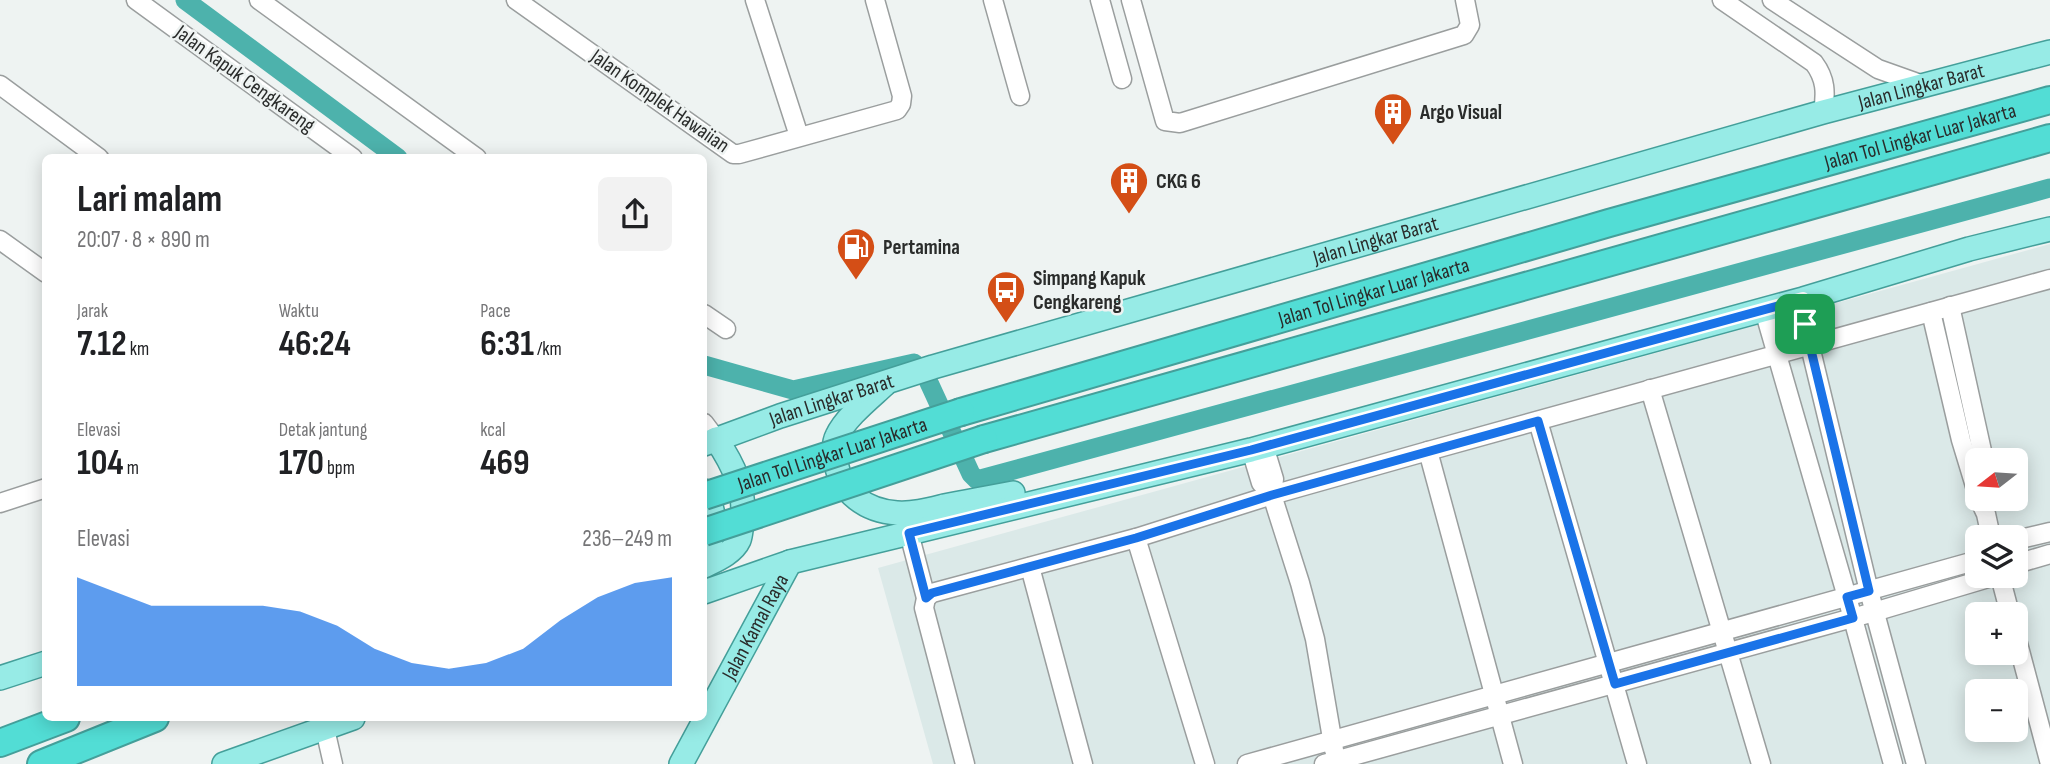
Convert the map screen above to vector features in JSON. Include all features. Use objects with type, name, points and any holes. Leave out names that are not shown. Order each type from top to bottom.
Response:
[{"type":"highway","name":"Jalan Tol Lingkar Luar Jakarta","points":[[707,495],[961,412],[1622,219],[2050,100]]},
{"type":"highway","name":"Jalan Tol Lingkar Luar Jakarta","points":[[707,531],[985,439],[2050,138]]},
{"type":"highway","points":[[1,742],[58,721]]},
{"type":"highway","points":[[41,764],[147,721]]},
{"type":"main road","name":"Jalan Lingkar Barat","points":[[708,435],[933,366],[1823,112],[2050,52]]},
{"type":"main road","points":[[707,591],[790,562],[1258,448],[1764,310],[1969,249],[2050,229]]},
{"type":"main road","points":[[892,380],[849,420],[837,436],[835,444],[837,467],[843,484],[866,506],[880,511],[911,513],[1136,469],[1199,462]]},
{"type":"main road","points":[[707,564],[729,552],[739,540],[743,517],[741,484],[730,459],[708,435]]},
{"type":"main road","points":[[707,496],[714,521],[711,542],[707,549]]},
{"type":"main road","name":"Jalan Kamal Raya","points":[[707,716],[790,562]]},
{"type":"main road","points":[[0,678],[42,664]]},
{"type":"main road","points":[[224,764],[266,757],[345,721]]},
{"type":"main road","name":"Jalan Kamal Raya","points":[[681,764],[704,721]]},
{"type":"street","name":"Jalan Kapuk Cengkareng","points":[[136,0],[348,154]]},
{"type":"street","points":[[258,0],[471,154]]},
{"type":"street","name":"Jalan Komplek Hawaiian","points":[[516,0],[733,154],[897,110],[902,96],[874,0]]},
{"type":"street","points":[[755,0],[799,135]]},
{"type":"street","points":[[993,0],[1020,96]]},
{"type":"street","points":[[1100,0],[1122,79]]},
{"type":"street","points":[[1131,0],[1165,121],[1180,123],[1464,35],[1470,25],[1465,0]]},
{"type":"street","points":[[1722,0],[1814,63],[1825,82],[1823,112]]},
{"type":"street","points":[[1772,0],[1878,69],[1923,85]]},
{"type":"street","points":[[0,85],[94,154]]},
{"type":"street","points":[[0,240],[42,270]]},
{"type":"street","points":[[926,598],[932,593],[1136,538],[1272,495],[2050,279]]},
{"type":"street","points":[[1803,299],[1810,346],[1874,612],[1916,764]]},
{"type":"street","points":[[1950,306],[1980,448]]},
{"type":"street","points":[[1764,310],[1892,764]]},
{"type":"street","points":[[1931,312],[1965,452]]},
{"type":"street","points":[[707,316],[726,329]]},
{"type":"street","points":[[1650,389],[1761,764]]},
{"type":"street","points":[[1538,421],[1637,764]]},
{"type":"street","points":[[1258,448],[1274,479],[1272,495],[1315,639],[1333,740],[1332,763],[1965,585]]},
{"type":"street","points":[[1428,451],[1513,764]]},
{"type":"street","points":[[1,500],[42,489]]},
{"type":"street","points":[[2028,537],[2050,532]]},
{"type":"street","points":[[909,533],[926,598],[924,608],[965,764]]},
{"type":"street","points":[[1136,538],[1205,764]]},
{"type":"street","points":[[2028,560],[2050,554]]},
{"type":"street","points":[[1247,764],[1965,565]]},
{"type":"street","points":[[1030,567],[1083,764]]},
{"type":"street","points":[[2024,665],[2050,764]]},
{"type":"street","points":[[325,729],[333,764]]},
{"type":"shaded area","points":[[2050,244],[2050,764],[933,764],[878,568]]},
{"type":"waterway","points":[[185,0],[393,154]]},
{"type":"waterway","points":[[707,366],[793,390],[914,363],[925,374],[971,474],[977,480],[2050,188]]},
{"type":"place","name":"Argo Visual","points":[[1393,146]]},
{"type":"place","name":"CKG 6","points":[[1129,215]]},
{"type":"place","name":"Pertamina","points":[[856,281]]},
{"type":"place","name":"Simpang Kapuk Cengkareng","points":[[1006,324]]},
{"type":"route","points":[[1803,299],[1805,324],[1869,591],[1847,597],[1853,618],[1615,684],[1538,421],[1272,495],[1136,538],[932,593],[926,598],[909,533],[1251,450],[1803,299]]}]
